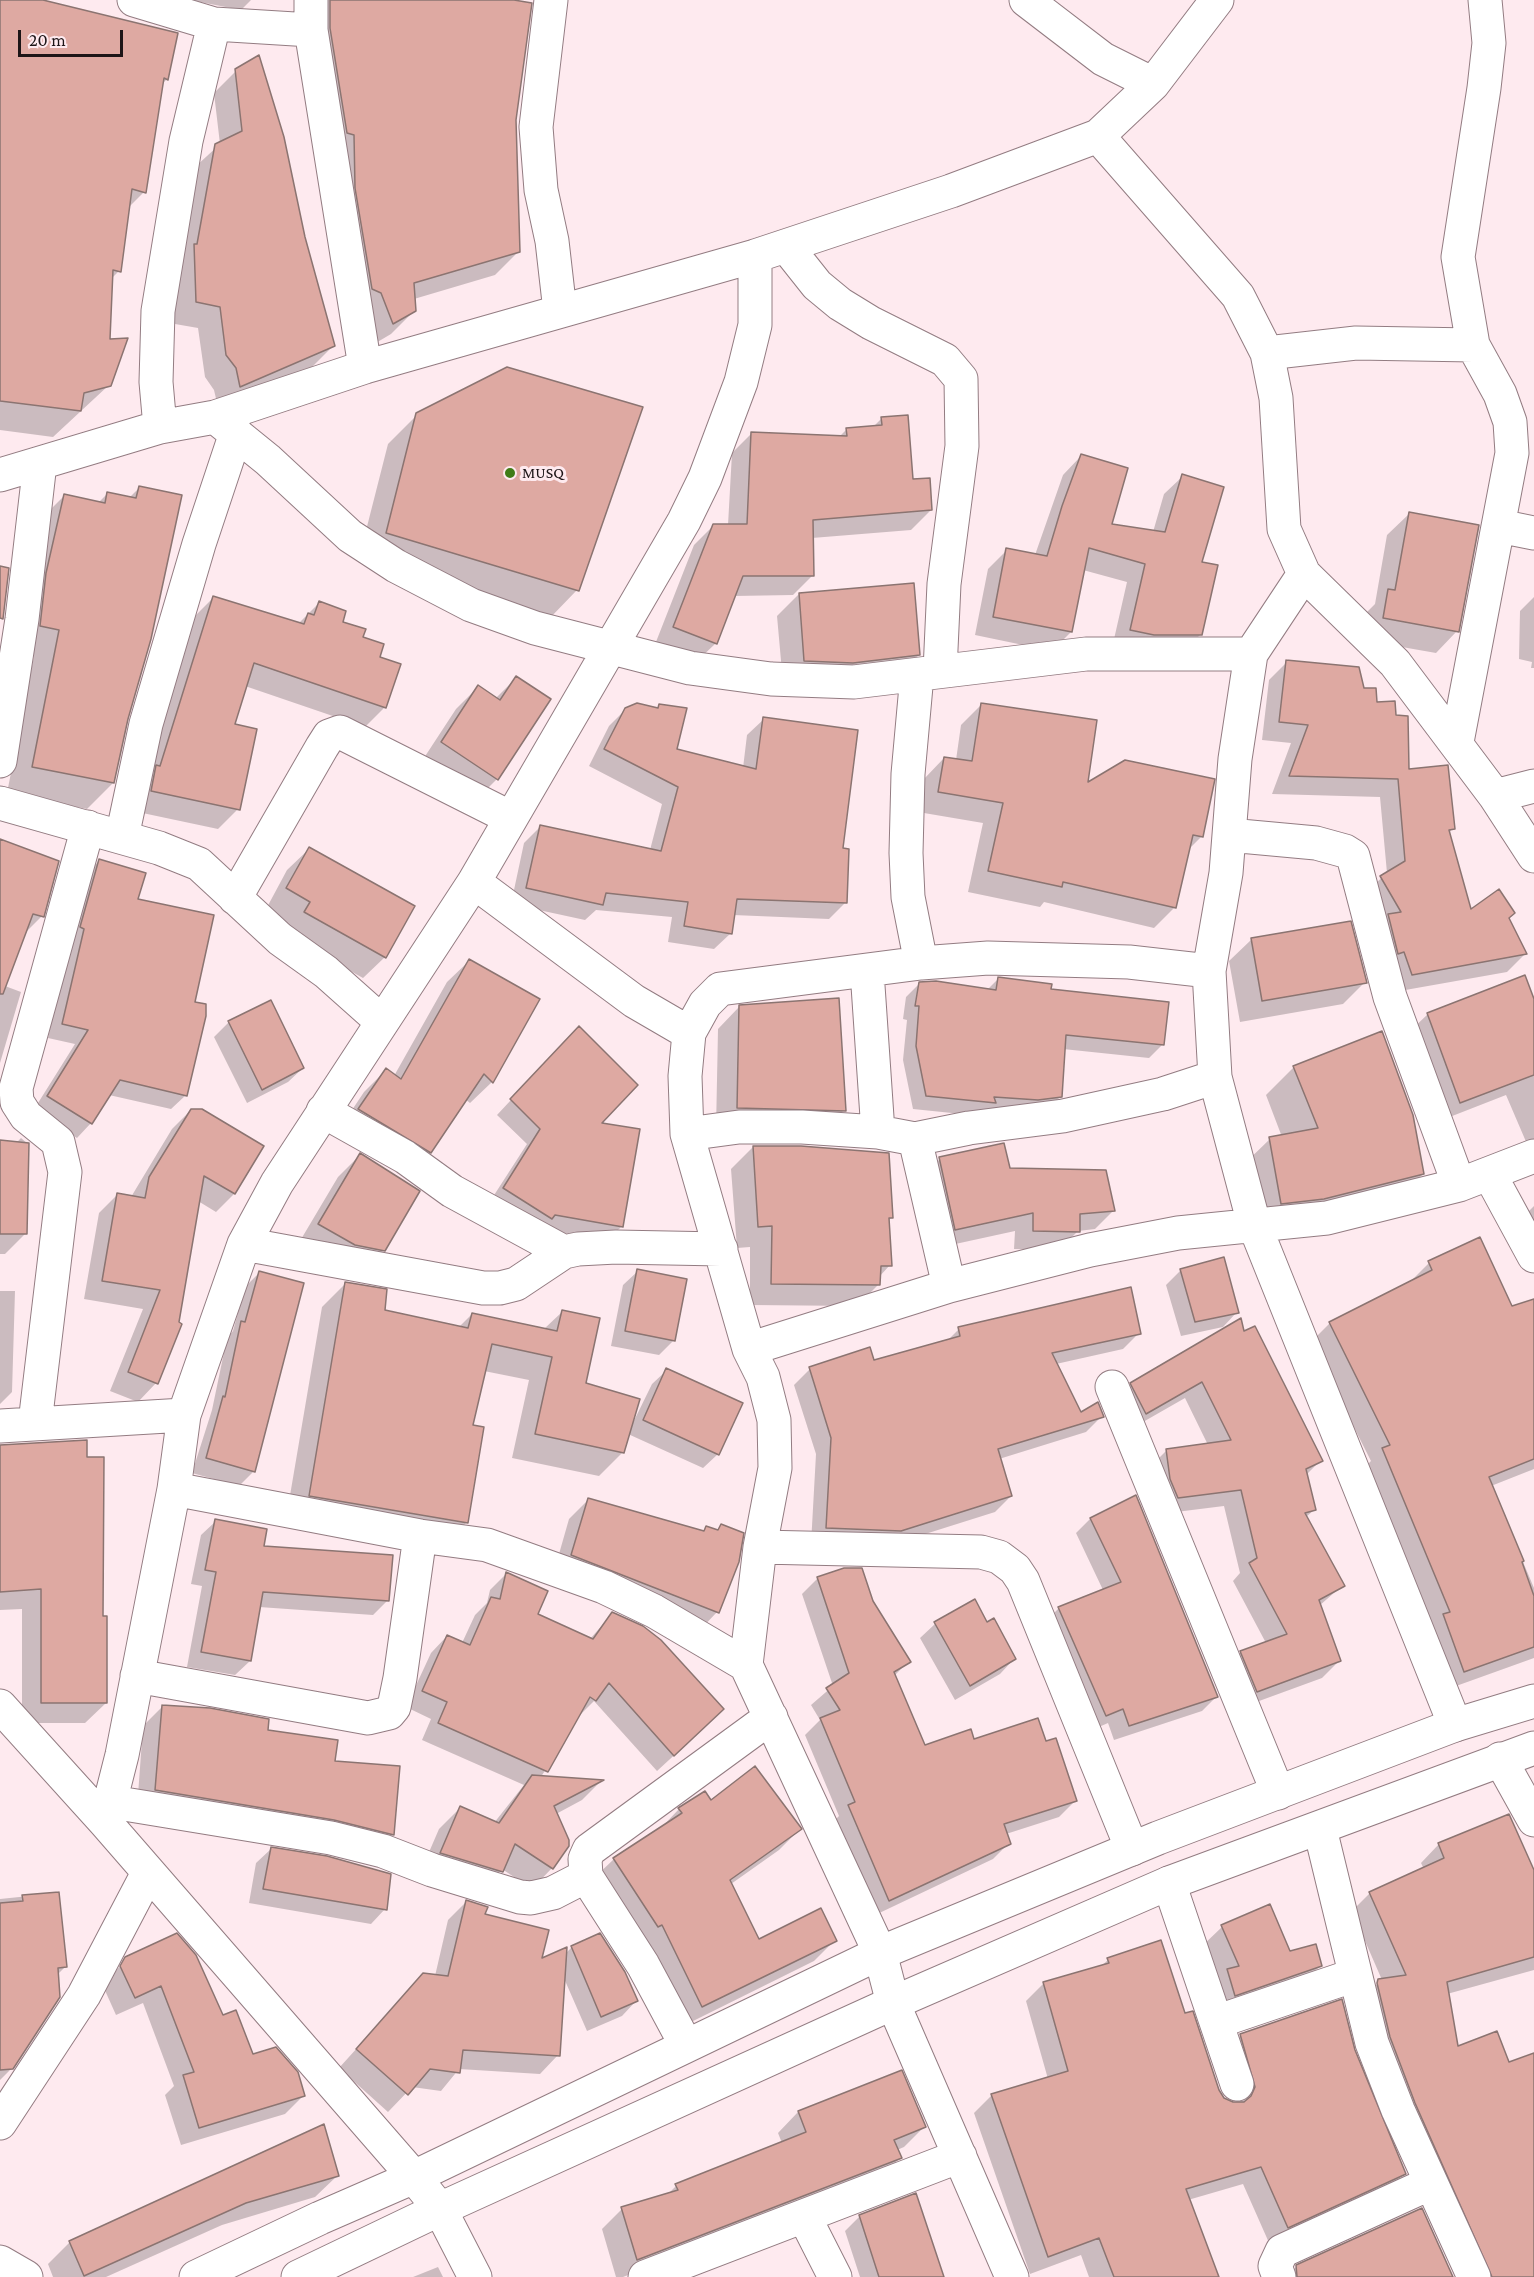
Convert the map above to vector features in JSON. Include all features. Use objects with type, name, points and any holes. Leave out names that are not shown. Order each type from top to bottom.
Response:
[{"type":"street","points":[[134,0],[214,24],[311,15],[364,367]]},
{"type":"street","points":[[551,0],[536,127],[541,190],[552,241],[560,311]]},
{"type":"street","points":[[1026,0],[1103,59],[1153,84]]},
{"type":"street","points":[[0,476],[160,427],[225,425],[364,367],[755,256],[951,191],[1098,136],[1153,84],[1217,0]]},
{"type":"street","points":[[1457,742],[1512,453],[1510,422],[1500,394],[1473,345],[1458,257],[1489,43],[1485,0]]},
{"type":"street","points":[[160,427],[156,382],[158,311],[186,141],[214,24]]},
{"type":"street","points":[[1098,136],[1238,296],[1267,354],[1276,398],[1284,530],[1304,574],[1395,663],[1457,742],[1534,856]]},
{"type":"street","points":[[786,246],[817,285],[840,304],[871,323],[945,360],[961,379],[962,446],[944,584],[908,774],[906,853],[908,897],[921,963]]},
{"type":"street","points":[[108,1812],[174,1489],[184,1415],[244,1244],[277,1183],[474,882],[610,649],[694,499],[741,382],[755,325],[755,256]]},
{"type":"street","points":[[1267,354],[1356,343],[1473,345]]},
{"type":"street","points":[[225,425],[320,505],[350,536],[396,566],[471,605],[535,628],[690,668],[771,679],[854,682],[1086,654],[1251,654]]},
{"type":"street","points":[[122,837],[146,724],[199,544],[225,425]]},
{"type":"street","points":[[0,761],[22,619],[40,464]]},
{"type":"street","points":[[1499,526],[1534,533]]},
{"type":"street","points":[[1304,574],[1251,654],[1235,759],[1226,873],[1209,971],[1215,1077],[1254,1224],[1455,1725]]},
{"type":"street","points":[[234,898],[329,736],[340,732],[512,818]]},
{"type":"street","points":[[1495,796],[1534,786]]},
{"type":"street","points":[[0,803],[122,837],[199,864],[280,939],[326,972],[381,1021]]},
{"type":"street","points":[[35,1423],[65,1172],[58,1142],[26,1116],[17,1102],[16,1089],[88,827]]},
{"type":"street","points":[[1229,834],[1316,843],[1353,856],[1390,997],[1459,1185]]},
{"type":"street","points":[[474,882],[634,1001],[689,1033]]},
{"type":"street","points":[[1012,2277],[893,2003],[880,1953],[746,1665],[760,1547],[775,1468],[774,1420],[764,1377],[749,1349],[687,1134],[685,1076],[689,1033],[705,1004],[720,989],[921,963],[988,958],[1129,962],[1209,971]]},
{"type":"street","points":[[867,971],[878,1132]]},
{"type":"street","points":[[687,1134],[739,1127],[802,1127],[878,1132],[915,1138],[969,1128],[1063,1116],[1163,1094],[1215,1077]]},
{"type":"street","points":[[323,1111],[405,1157],[452,1191],[564,1252]]},
{"type":"street","points":[[915,1138],[949,1286]]},
{"type":"street","points":[[749,1349],[949,1286],[1101,1248],[1178,1233],[1327,1218],[1459,1185],[1490,1175],[1534,1156]]},
{"type":"street","points":[[1490,1175],[1534,1256]]},
{"type":"street","points":[[244,1244],[483,1288],[500,1288],[516,1284],[564,1252],[616,1247],[721,1249]]},
{"type":"street","points":[[1112,1387],[1278,1793]]},
{"type":"street","points":[[0,1426],[184,1415]]},
{"type":"street","points":[[174,1489],[420,1536],[487,1545],[604,1587],[654,1611],[746,1665]]},
{"type":"street","points":[[136,1676],[368,1718],[389,1713],[394,1707],[400,1678],[420,1536]]},
{"type":"street","points":[[760,1547],[981,1552],[999,1557],[1015,1569],[1023,1581],[1132,1849]]},
{"type":"street","points":[[196,2277],[320,2218],[414,2177],[880,1953],[1132,1849],[1455,1725],[1534,1701]]},
{"type":"street","points":[[0,1706],[108,1812],[148,1873],[414,2177],[440,2209],[475,2277]]},
{"type":"street","points":[[686,2045],[643,1965],[586,1876],[585,1859],[589,1850],[771,1717]]},
{"type":"street","points":[[298,2277],[440,2209],[893,2003],[1169,1883],[1534,1748]]},
{"type":"street","points":[[1500,1759],[1534,1820]]},
{"type":"street","points":[[108,1812],[332,1838],[383,1851],[432,1870],[520,1897],[531,1898],[553,1893],[586,1876]]},
{"type":"street","points":[[1320,1829],[1372,2043],[1398,2110],[1474,2277]]},
{"type":"street","points":[[0,2123],[84,1995],[148,1873]]},
{"type":"street","points":[[1169,1883],[1237,2084]]},
{"type":"street","points":[[1216,2022],[1355,1975]]},
{"type":"street","points":[[645,2277],[960,2156]]},
{"type":"street","points":[[1279,2277],[1275,2266],[1282,2251],[1431,2183]]},
{"type":"street","points":[[804,2216],[835,2277]]},
{"type":"street","points":[[0,2262],[26,2277]]},
{"type":"building","points":[[0,0],[43,0],[178,33],[168,80],[164,78],[146,193],[132,189],[121,272],[113,270],[110,339],[128,338],[111,386],[84,393],[81,411],[0,401]]},
{"type":"building","points":[[330,0],[514,0],[532,3],[516,120],[520,252],[414,283],[416,311],[393,324],[381,293],[372,289],[355,188],[354,135],[347,133],[330,28]]},
{"type":"building","points":[[259,55],[284,137],[305,237],[335,346],[240,387],[236,368],[226,355],[220,307],[196,302],[194,244],[197,244],[215,144],[242,131],[235,69]]},
{"type":"building","name":"MUSQ","points":[[507,367],[643,407],[579,591],[386,533],[416,413]]},
{"type":"building","points":[[908,415],[913,479],[930,478],[932,510],[813,520],[814,576],[743,576],[717,644],[673,627],[713,524],[747,524],[751,432],[847,436],[846,428],[882,425],[881,417]]},
{"type":"building","points":[[1081,454],[1128,468],[1112,524],[1165,532],[1182,474],[1224,487],[1202,562],[1218,565],[1202,635],[1154,635],[1130,630],[1145,564],[1089,548],[1072,632],[993,617],[1006,548],[1047,556]]},
{"type":"building","points":[[139,486],[182,495],[151,639],[128,719],[114,783],[32,767],[59,630],[40,626],[46,573],[64,494],[105,503],[107,492],[136,498]]},
{"type":"building","points":[[1409,512],[1479,525],[1459,632],[1383,618],[1388,589],[1395,590]]},
{"type":"building","points":[[0,566],[9,568],[3,619],[0,618]]},
{"type":"building","points":[[914,583],[920,655],[853,663],[804,661],[799,593]]},
{"type":"building","points":[[213,596],[304,624],[308,613],[314,615],[319,601],[346,611],[343,622],[366,629],[363,637],[384,644],[380,657],[401,664],[386,708],[254,663],[235,724],[257,729],[240,810],[151,791],[156,765],[160,766]]},
{"type":"building","points":[[1286,660],[1359,667],[1364,688],[1376,688],[1377,702],[1395,701],[1396,715],[1408,716],[1409,769],[1448,765],[1455,829],[1449,830],[1471,909],[1499,889],[1515,913],[1509,918],[1527,954],[1412,975],[1404,952],[1398,954],[1388,914],[1401,912],[1380,876],[1405,861],[1398,779],[1289,776],[1308,725],[1279,722]]},
{"type":"building","points":[[516,676],[551,699],[498,780],[441,742],[478,685],[500,700]]},
{"type":"building","points":[[637,703],[658,708],[659,704],[687,708],[677,749],[756,769],[763,717],[858,730],[843,848],[849,849],[847,903],[737,899],[732,934],[684,926],[688,902],[606,893],[603,905],[526,888],[540,825],[661,851],[678,787],[604,749],[625,708]]},
{"type":"building","points":[[981,703],[1097,720],[1088,782],[1125,760],[1215,779],[1203,837],[1193,835],[1176,908],[1063,882],[1062,887],[988,871],[1003,803],[938,792],[944,757],[972,761]]},
{"type":"building","points":[[0,839],[59,861],[44,917],[33,914],[3,994],[0,994]]},
{"type":"building","points":[[309,847],[415,906],[386,958],[304,912],[310,902],[286,888]]},
{"type":"building","points":[[99,859],[146,873],[138,899],[214,915],[195,1002],[206,1004],[206,1016],[187,1096],[120,1080],[92,1124],[47,1096],[88,1030],[62,1024],[84,929],[80,927]]},
{"type":"building","points":[[1351,921],[1367,983],[1262,1001],[1251,938]]},
{"type":"building","points":[[469,959],[540,999],[493,1083],[484,1074],[431,1153],[358,1109],[386,1068],[401,1079]]},
{"type":"building","points":[[1525,975],[1534,999],[1534,1075],[1460,1103],[1427,1013]]},
{"type":"building","points":[[998,977],[1052,984],[1051,989],[1169,1002],[1164,1045],[1066,1035],[1062,1097],[1038,1100],[994,1097],[996,1103],[926,1096],[916,1046],[919,1006],[915,1006],[919,982],[936,981],[996,990]]},
{"type":"building","points":[[839,998],[846,1111],[737,1108],[739,1005]]},
{"type":"building","points":[[271,1000],[304,1068],[262,1090],[228,1021]]},
{"type":"building","points":[[579,1026],[638,1085],[602,1123],[640,1129],[623,1227],[555,1215],[552,1219],[503,1188],[540,1129],[510,1099]]},
{"type":"building","points":[[1382,1031],[1413,1115],[1424,1174],[1324,1199],[1281,1204],[1269,1137],[1318,1128],[1293,1066]]},
{"type":"building","points":[[191,1109],[202,1109],[264,1146],[235,1194],[204,1176],[179,1322],[182,1324],[158,1384],[128,1372],[160,1290],[102,1281],[117,1193],[145,1198],[149,1177]]},
{"type":"building","points":[[0,1140],[29,1143],[27,1234],[0,1234]]},
{"type":"building","points":[[1004,1143],[1010,1168],[1106,1170],[1115,1211],[1080,1214],[1080,1232],[1033,1231],[1033,1213],[955,1230],[939,1157]]},
{"type":"building","points":[[753,1146],[801,1146],[889,1153],[893,1218],[889,1218],[892,1266],[881,1266],[880,1285],[771,1284],[772,1226],[758,1227]]},
{"type":"building","points":[[360,1153],[420,1191],[385,1251],[355,1245],[318,1224]]},
{"type":"building","points":[[1480,1237],[1512,1306],[1534,1299],[1534,1459],[1489,1477],[1524,1561],[1522,1562],[1534,1596],[1534,1647],[1464,1672],[1443,1614],[1450,1612],[1382,1448],[1390,1445],[1329,1322],[1432,1270],[1428,1261]]},
{"type":"building","points":[[1224,1257],[1239,1313],[1195,1322],[1180,1269]]},
{"type":"building","points":[[637,1269],[687,1279],[675,1341],[625,1331]]},
{"type":"building","points":[[259,1271],[304,1283],[255,1472],[206,1458],[223,1396],[225,1397],[241,1321],[245,1322]]},
{"type":"building","points":[[345,1282],[387,1289],[385,1310],[468,1328],[472,1313],[557,1331],[562,1310],[600,1318],[586,1383],[640,1399],[624,1453],[535,1434],[552,1357],[492,1344],[473,1425],[484,1427],[468,1523],[309,1496]]},
{"type":"building","points":[[1131,1287],[1141,1334],[1052,1353],[1081,1412],[1098,1402],[1104,1417],[998,1449],[1012,1496],[901,1531],[826,1528],[831,1438],[809,1367],[870,1347],[874,1360],[960,1336],[958,1327]]},
{"type":"building","points":[[1241,1318],[1244,1331],[1255,1326],[1323,1461],[1306,1469],[1316,1510],[1305,1513],[1345,1586],[1319,1600],[1341,1661],[1257,1692],[1240,1651],[1287,1634],[1249,1563],[1257,1558],[1241,1490],[1178,1498],[1170,1479],[1166,1449],[1231,1440],[1202,1382],[1146,1414],[1130,1383]]},
{"type":"building","points":[[666,1368],[743,1403],[719,1455],[643,1420]]},
{"type":"building","points":[[87,1440],[87,1457],[104,1457],[103,1616],[107,1616],[107,1703],[41,1703],[41,1589],[0,1592],[0,1445]]},
{"type":"building","points":[[1136,1495],[1218,1697],[1129,1726],[1123,1709],[1106,1716],[1058,1607],[1121,1582],[1090,1518]]},
{"type":"building","points":[[588,1498],[704,1531],[706,1526],[718,1530],[721,1524],[744,1533],[739,1562],[719,1613],[571,1555]]},
{"type":"building","points":[[215,1519],[267,1529],[264,1546],[393,1555],[389,1601],[263,1592],[251,1661],[201,1652],[216,1572],[205,1570]]},
{"type":"building","points":[[844,1568],[862,1568],[873,1601],[911,1662],[894,1672],[925,1745],[971,1729],[974,1739],[1038,1718],[1046,1741],[1056,1738],[1077,1801],[1004,1824],[1011,1844],[889,1901],[848,1805],[855,1802],[820,1718],[840,1710],[826,1688],[849,1673],[817,1577]]},
{"type":"building","points":[[506,1572],[548,1591],[538,1614],[593,1639],[612,1612],[643,1626],[661,1640],[724,1709],[674,1756],[609,1683],[596,1701],[590,1697],[548,1772],[438,1723],[447,1702],[422,1691],[447,1635],[470,1645],[491,1597],[500,1599]]},
{"type":"building","points":[[975,1599],[987,1622],[994,1618],[1016,1659],[970,1686],[934,1622]]},
{"type":"building","points":[[162,1705],[210,1708],[269,1719],[268,1730],[338,1740],[335,1761],[400,1766],[394,1835],[334,1820],[155,1790]]},
{"type":"building","points":[[755,1766],[802,1829],[730,1880],[759,1939],[821,1908],[837,1941],[702,2007],[662,1925],[658,1927],[613,1858],[682,1813],[678,1808],[705,1791],[711,1800]]},
{"type":"building","points":[[532,1775],[604,1780],[554,1806],[569,1840],[569,1846],[553,1869],[515,1844],[503,1872],[440,1853],[460,1806],[499,1823]]},
{"type":"building","points":[[1509,1814],[1534,1870],[1534,1957],[1447,1982],[1458,2046],[1497,2031],[1509,2062],[1534,2053],[1534,2277],[1492,2277],[1415,2103],[1390,2037],[1377,1983],[1378,1979],[1406,1975],[1369,1892],[1444,1858],[1438,1843]]},
{"type":"building","points":[[271,1847],[327,1856],[391,1874],[387,1910],[263,1889]]},
{"type":"building","points":[[59,1892],[67,1967],[58,1968],[60,1997],[13,2069],[0,2070],[0,1903],[23,1901],[22,1895]]},
{"type":"building","points":[[466,1900],[488,1907],[485,1914],[549,1930],[542,1958],[567,1947],[560,2056],[463,2050],[460,2073],[430,2069],[408,2095],[356,2049],[423,1973],[448,1976]]},
{"type":"building","points":[[1270,1904],[1290,1951],[1316,1944],[1322,1966],[1235,1996],[1227,1969],[1239,1966],[1221,1925]]},
{"type":"building","points":[[177,1933],[196,1955],[223,2015],[236,2010],[253,2054],[276,2047],[298,2072],[305,2096],[199,2128],[183,2075],[194,2072],[161,1986],[135,1998],[120,1966],[125,1957]]},
{"type":"building","points":[[600,1933],[625,1972],[638,2001],[601,2017],[571,1946]]},
{"type":"building","points":[[1161,1940],[1185,2013],[1193,2011],[1219,2090],[1224,2098],[1233,2102],[1244,2102],[1251,2096],[1255,2087],[1240,2034],[1342,1999],[1355,2050],[1406,2174],[1288,2228],[1261,2167],[1186,2189],[1219,2277],[1114,2277],[1099,2238],[1048,2257],[991,2094],[1068,2071],[1043,1982],[1109,1963],[1107,1958]]},
{"type":"building","points":[[902,2070],[926,2127],[894,2140],[902,2158],[637,2260],[621,2207],[678,2190],[675,2184],[806,2132],[798,2111]]},
{"type":"building","points":[[324,2124],[339,2176],[246,2203],[84,2276],[69,2241]]},
{"type":"building","points":[[916,2193],[944,2277],[879,2277],[859,2215]]},
{"type":"building","points":[[1422,2208],[1453,2277],[1297,2277],[1296,2265]]},
{"type":"place","name":"MUSQ","points":[[510,473]]}]
